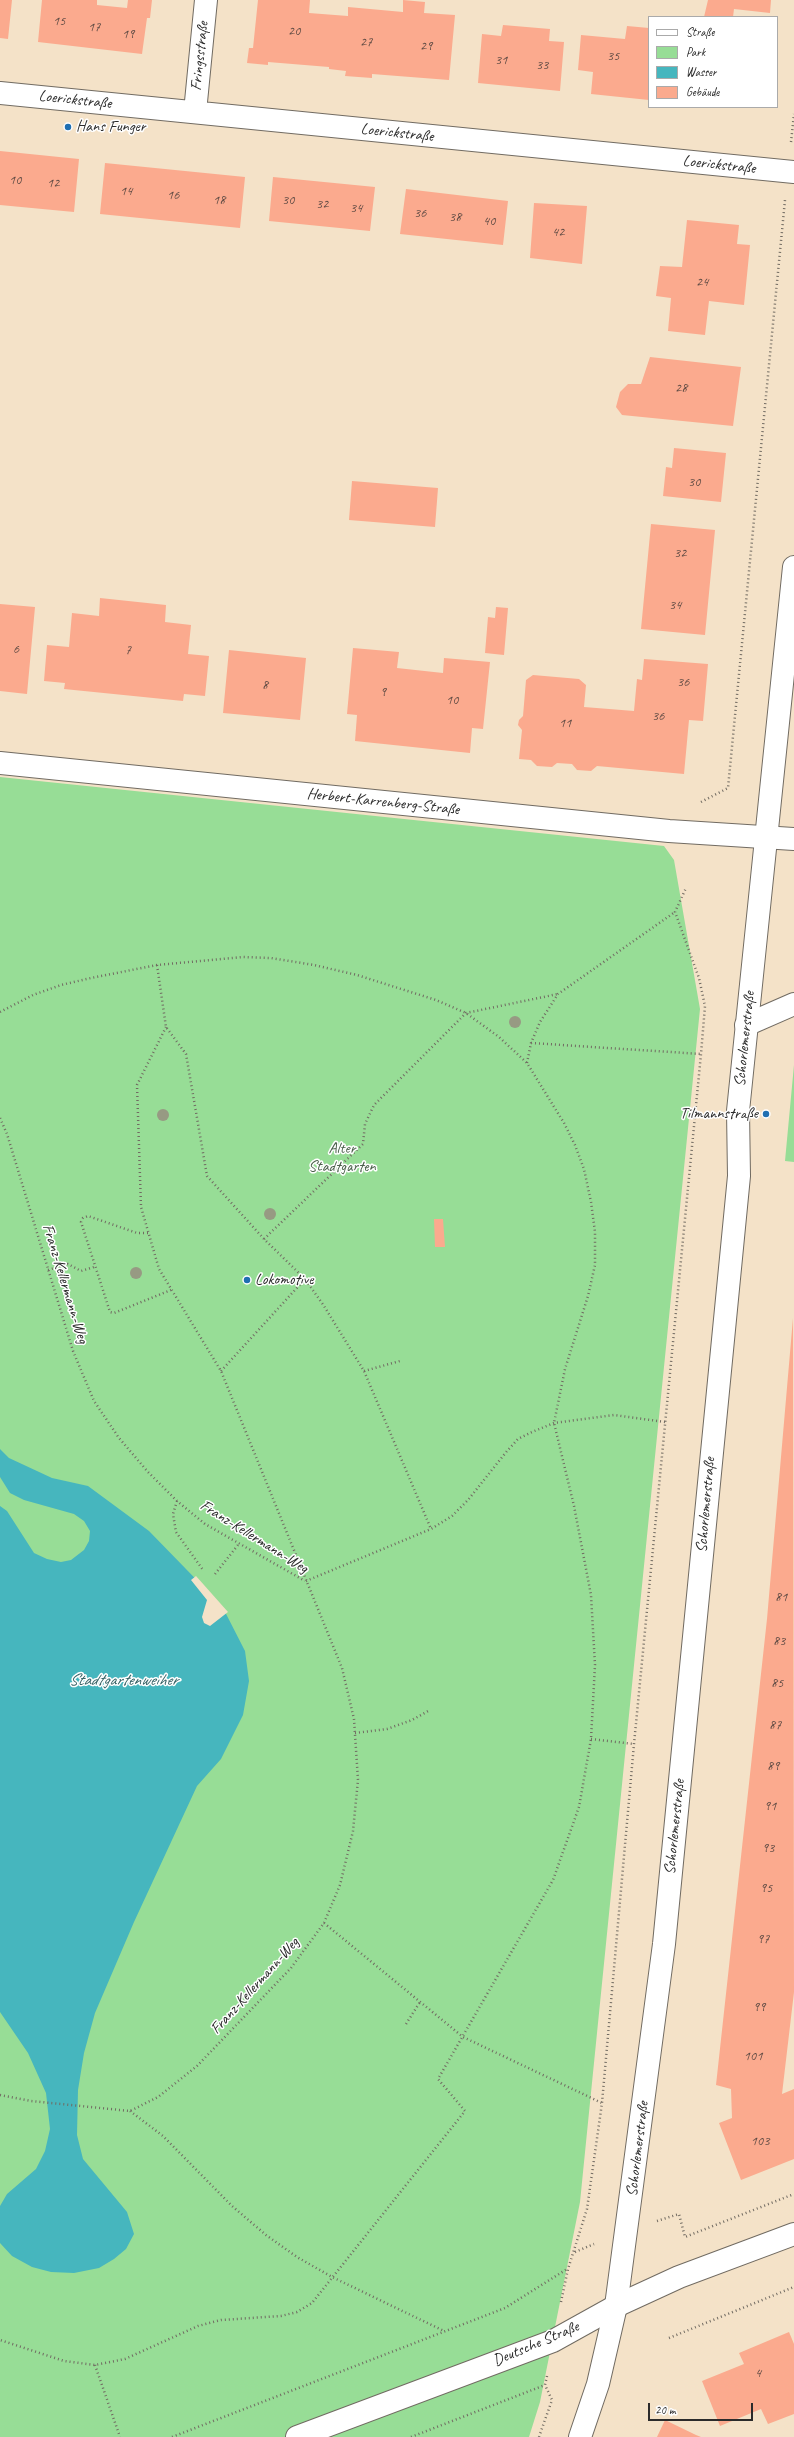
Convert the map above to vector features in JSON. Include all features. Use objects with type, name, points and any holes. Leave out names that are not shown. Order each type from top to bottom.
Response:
[{"type":"street","name":"Fringsstraße","points":[[195,112],[206,0]]},
{"type":"street","name":"Loerickstraße","points":[[0,93],[791,172]]},
{"type":"street","name":"Schorlemerstraße","points":[[580,2437],[598,2384],[616,2306],[665,1929],[739,1176],[738,1111],[746,1025],[767,839],[788,692],[794,566]]},
{"type":"street","name":"Herbert-Karrenberg-Straße","points":[[0,763],[669,831],[767,839],[794,839]]},
{"type":"street","points":[[746,1025],[794,1004]]},
{"type":"street","name":"Deutsche Straße","points":[[297,2437],[553,2341],[616,2306],[679,2277],[794,2234]]},
{"type":"path","points":[[728,788],[791,172],[794,114]]},
{"type":"path","points":[[526,1063],[531,1043],[540,1022],[558,994],[675,912],[686,888]]},
{"type":"path","points":[[539,2437],[552,2400],[545,2385],[568,2269],[587,2209],[602,2103],[634,1744],[701,1054],[705,1006],[698,978],[675,912]]},
{"type":"path","points":[[0,1012],[33,995],[60,985],[157,965],[214,959],[271,958],[357,975],[436,1000],[466,1013],[499,1037],[526,1063],[560,1116],[575,1145],[584,1169],[591,1202],[595,1232],[595,1265],[588,1296],[565,1369],[554,1423],[574,1506],[591,1595],[595,1665],[591,1739],[579,1807],[553,1880],[438,2079],[465,2112],[312,2303],[297,2312],[281,2316],[221,2320],[198,2326],[125,2359],[95,2365],[64,2361],[0,2340]]},
{"type":"path","points":[[157,965],[166,1027],[186,1054],[207,1176],[264,1239],[305,1279],[324,1306],[364,1371],[431,1529]]},
{"type":"path","points":[[264,1239],[363,1144],[365,1124],[374,1105],[466,1013],[558,994]]},
{"type":"path","points":[[166,1027],[137,1085],[141,1207],[159,1269],[221,1371],[306,1582],[431,1529],[452,1516],[468,1500],[518,1439],[554,1423],[614,1415],[665,1422]]},
{"type":"path","points":[[531,1043],[701,1054]]},
{"type":"path","name":"Franz-Kellermann-Weg","points":[[0,1118],[73,1351],[94,1401],[120,1438],[148,1472],[177,1501],[205,1524],[238,1545],[306,1582],[342,1668],[355,1734],[358,1780],[353,1831],[340,1885],[324,1923],[291,1968],[197,2066],[158,2097],[130,2110],[31,2101],[0,2095]]},
{"type":"path","points":[[148,1232],[137,1234],[94,1218],[83,1218],[81,1226],[110,1312],[114,1313],[171,1290]]},
{"type":"path","points":[[48,1270],[68,1264],[81,1271],[94,1267]]},
{"type":"path","points":[[221,1371],[305,1279]]},
{"type":"path","points":[[364,1371],[400,1361]]},
{"type":"path","points":[[177,1501],[173,1514],[176,1532],[203,1570]]},
{"type":"path","points":[[215,1574],[238,1545]]},
{"type":"path","points":[[355,1734],[387,1729],[412,1720],[430,1710]]},
{"type":"path","points":[[591,1739],[634,1744]]},
{"type":"path","points":[[324,1923],[463,2037],[602,2103]]},
{"type":"path","points":[[406,2024],[420,2002]]},
{"type":"path","points":[[130,2110],[163,2136],[232,2206],[266,2235],[332,2277],[445,2331]]},
{"type":"path","points":[[678,2214],[685,2237],[794,2194]]},
{"type":"path","points":[[172,2437],[505,2308],[568,2269]]},
{"type":"path","points":[[670,2338],[794,2287]]},
{"type":"path","points":[[95,2365],[120,2437]]},
{"type":"path","points":[[411,2437],[545,2385]]},
{"type":"green space","name":"Alter Stadtgarten","points":[[0,777],[664,846],[674,860],[700,1009],[580,2202],[540,2402],[529,2437],[0,2437]]},
{"type":"green space","points":[[794,1065],[794,1162],[785,1161]]},
{"type":"water","name":"Stadtgartenweiher","points":[[0,1449],[9,1458],[52,1478],[88,1486],[149,1531],[222,1606],[245,1651],[249,1681],[243,1715],[221,1759],[197,1786],[134,1922],[95,2013],[84,2053],[78,2090],[77,2135],[83,2159],[127,2212],[134,2234],[126,2249],[114,2259],[99,2268],[74,2273],[51,2272],[32,2267],[12,2256],[0,2243],[0,2206],[7,2194],[36,2169],[45,2151],[50,2129],[46,2093],[28,2053],[0,2012],[0,1506],[7,1511],[34,1553],[47,1559],[61,1562],[71,1560],[84,1550],[89,1541],[90,1531],[84,1521],[74,1514],[24,1500],[10,1493],[0,1477]]},
{"type":"pier","points":[[196,1576],[228,1612],[210,1626],[204,1623],[202,1617],[207,1600],[191,1580]]},
{"type":"building","points":[[0,0],[12,0],[8,39],[0,38]]},
{"type":"building","points":[[42,0],[97,0],[97,5],[127,8],[128,0],[152,0],[150,18],[147,18],[142,54],[38,42]]},
{"type":"building","points":[[258,0],[310,0],[309,13],[348,16],[348,7],[403,12],[403,0],[425,2],[424,13],[455,15],[449,80],[372,74],[372,78],[345,76],[346,71],[329,69],[329,67],[268,62],[268,65],[247,63],[249,48],[253,48]]},
{"type":"building","points":[[708,0],[771,0],[770,13],[734,9],[733,16],[704,16]]},
{"type":"building","points":[[503,25],[550,29],[549,41],[564,42],[560,91],[478,83],[482,34],[501,36]]},
{"type":"building","points":[[627,26],[648,28],[648,100],[591,94],[593,72],[578,70],[581,35],[625,39]]},
{"type":"building","points":[[0,151],[79,159],[74,212],[0,205]]},
{"type":"building","points":[[105,163],[245,177],[240,228],[100,214]]},
{"type":"building","points":[[273,177],[375,187],[370,231],[269,221]]},
{"type":"building","points":[[406,189],[508,201],[503,245],[400,234]]},
{"type":"building","points":[[534,203],[587,206],[582,264],[530,258]]},
{"type":"building","points":[[687,220],[739,225],[737,244],[750,245],[744,305],[709,301],[705,335],[668,331],[671,298],[656,296],[660,266],[682,267]]},
{"type":"building","points":[[650,357],[741,367],[733,426],[622,415],[616,407],[620,392],[628,384],[641,384]]},
{"type":"building","points":[[674,448],[726,453],[721,502],[663,496],[666,467],[672,468]]},
{"type":"building","points":[[352,481],[438,488],[435,527],[349,520]]},
{"type":"building","points":[[651,524],[715,530],[705,635],[641,629]]},
{"type":"building","points":[[100,598],[166,605],[165,622],[191,625],[188,654],[209,656],[205,696],[184,694],[183,701],[64,689],[65,683],[44,681],[47,645],[69,647],[72,613],[99,616]]},
{"type":"building","points":[[0,604],[35,607],[27,694],[0,691]]},
{"type":"building","points":[[496,607],[508,608],[504,655],[485,653],[488,617],[495,618]]},
{"type":"building","points":[[353,648],[399,652],[397,668],[443,673],[444,658],[490,662],[483,729],[472,728],[470,753],[355,741],[357,715],[347,714]]},
{"type":"building","points":[[229,650],[306,658],[300,720],[223,713]]},
{"type":"building","points":[[644,659],[708,664],[703,721],[689,720],[684,774],[597,766],[591,771],[577,770],[572,764],[557,763],[552,767],[537,766],[531,760],[519,759],[522,730],[518,725],[519,720],[523,716],[526,680],[533,675],[579,679],[586,685],[584,707],[634,711],[637,679],[642,680]]},
{"type":"building","points":[[434,1219],[443,1219],[445,1247],[435,1247]]},
{"type":"building","points":[[793,1318],[794,1992],[782,2094],[794,2089],[794,2159],[741,2180],[719,2123],[732,2118],[731,2089],[716,2085],[767,1619]]},
{"type":"building","points":[[789,2332],[794,2344],[794,2414],[768,2424],[761,2409],[720,2426],[702,2381],[744,2364],[739,2353]]},
{"type":"building","points":[[665,2420],[696,2435],[701,2437],[657,2437]]},
{"type":"place","name":"Hans Funger","points":[[68,127]]},
{"type":"place","name":"Tilmannstraße","points":[[766,1114]]},
{"type":"place","name":"Lokomotive","points":[[247,1280]]}]
